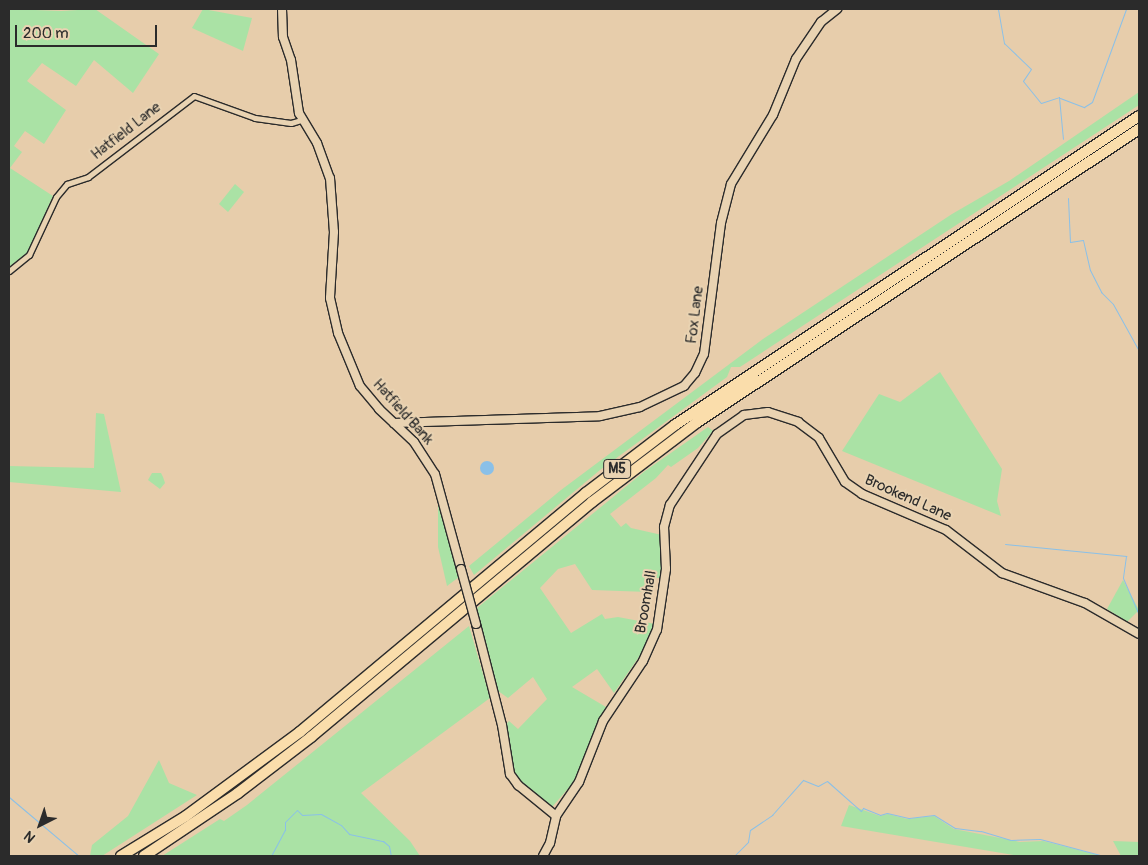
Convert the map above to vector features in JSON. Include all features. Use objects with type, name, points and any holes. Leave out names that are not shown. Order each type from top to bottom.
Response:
[{"type":"highway","name":"M5","points":[[121,856],[186,816],[285,743],[586,493],[676,425],[1139,116]]},
{"type":"highway","name":"M5","points":[[144,856],[238,793],[311,736],[592,502],[696,423],[1139,129]]},
{"type":"street","name":"Hatfield Bank","points":[[282,9],[283,37],[301,120],[317,143],[330,178],[334,232],[330,298],[338,333],[360,386],[414,442],[435,474],[502,725],[510,774],[518,785],[556,816]]},
{"type":"street","name":"Fox Lane","points":[[394,423],[600,416],[640,407],[684,386],[695,373],[704,354],[721,223],[731,184],[773,115],[796,59],[818,25],[837,9]]},
{"type":"street","name":"Hatfield Lane","points":[[9,271],[29,256],[56,197],[67,184],[88,177],[194,96],[255,118],[291,123],[301,120]]},
{"type":"street","name":"Brookend Lane","points":[[713,440],[726,425],[749,413],[768,412],[787,417],[820,438],[845,482],[862,494],[946,530],[1002,573],[1085,602],[1139,634]]},
{"type":"street","name":"Broomhall","points":[[556,816],[579,782],[607,714],[652,644],[665,579],[666,514],[713,440]]},
{"type":"street","points":[[543,856],[550,843],[556,816]]},
{"type":"green space","points":[[9,9],[61,11],[95,9],[159,54],[133,93],[94,60],[76,86],[42,63],[27,81],[66,110],[44,144],[25,131],[14,146],[22,152],[10,168],[53,196],[28,252],[9,267]]},
{"type":"green space","points":[[203,9],[252,18],[243,51],[192,28]]},
{"type":"green space","points":[[1139,92],[1139,105],[740,367],[731,367],[727,377],[600,470],[474,575],[469,566],[561,490],[763,339],[952,214],[1009,181]]},
{"type":"green space","points":[[235,184],[244,192],[228,212],[219,204]]},
{"type":"green space","points":[[940,372],[1002,469],[997,501],[1001,516],[842,451],[879,394],[900,402]]},
{"type":"green space","points":[[96,413],[104,414],[121,492],[9,482],[9,466],[94,468]]},
{"type":"green space","points":[[708,427],[713,431],[698,448],[671,467],[668,465],[656,478],[610,514],[621,527],[626,523],[631,528],[662,535],[662,578],[652,578],[649,592],[592,590],[575,564],[558,569],[540,588],[571,633],[602,614],[605,619],[618,617],[655,624],[643,651],[614,693],[597,669],[572,687],[606,707],[573,783],[552,807],[516,778],[510,767],[505,726],[509,721],[518,729],[547,699],[533,677],[508,698],[494,688],[477,608],[645,471]]},
{"type":"green space","points":[[152,473],[161,473],[165,483],[160,489],[148,480]]},
{"type":"green space","points":[[441,502],[459,577],[447,586],[438,547],[438,503]]},
{"type":"green space","points":[[1123,580],[1139,610],[1127,622],[1107,609]]},
{"type":"green space","points":[[469,626],[490,698],[361,793],[410,841],[420,856],[162,856],[220,819],[224,821],[247,805]]},
{"type":"green space","points":[[159,760],[169,783],[197,795],[102,856],[90,856],[92,845],[128,816]]},
{"type":"green space","points":[[849,805],[880,816],[888,814],[907,819],[934,816],[954,829],[1020,842],[1043,841],[1102,856],[1019,856],[841,826]]},
{"type":"green space","points":[[1113,841],[1139,842],[1139,856],[1121,856]]},
{"type":"water","points":[[487,461],[492,463],[494,468],[492,473],[487,475],[482,473],[480,468],[482,463]]},
{"type":"waterway","points":[[998,9],[1004,43],[1031,69],[1023,81],[1041,103],[1059,97],[1063,139]]},
{"type":"waterway","points":[[1060,98],[1084,107],[1092,102],[1126,9]]},
{"type":"waterway","points":[[1068,198],[1070,242],[1083,240],[1090,270],[1101,292],[1113,304],[1139,351]]},
{"type":"waterway","points":[[1005,544],[1126,556],[1123,578],[1139,615]]},
{"type":"waterway","points":[[734,856],[748,842],[750,830],[772,815],[803,780],[818,786],[827,781],[861,811],[863,808],[880,815],[887,813],[909,818],[934,815],[955,828],[981,831],[1011,840],[1040,839],[1104,856]]},
{"type":"waterway","points":[[9,797],[79,856]]},
{"type":"waterway","points":[[271,856],[285,830],[285,822],[297,810],[302,815],[321,814],[341,825],[349,834],[383,841],[389,846],[391,856]]}]
